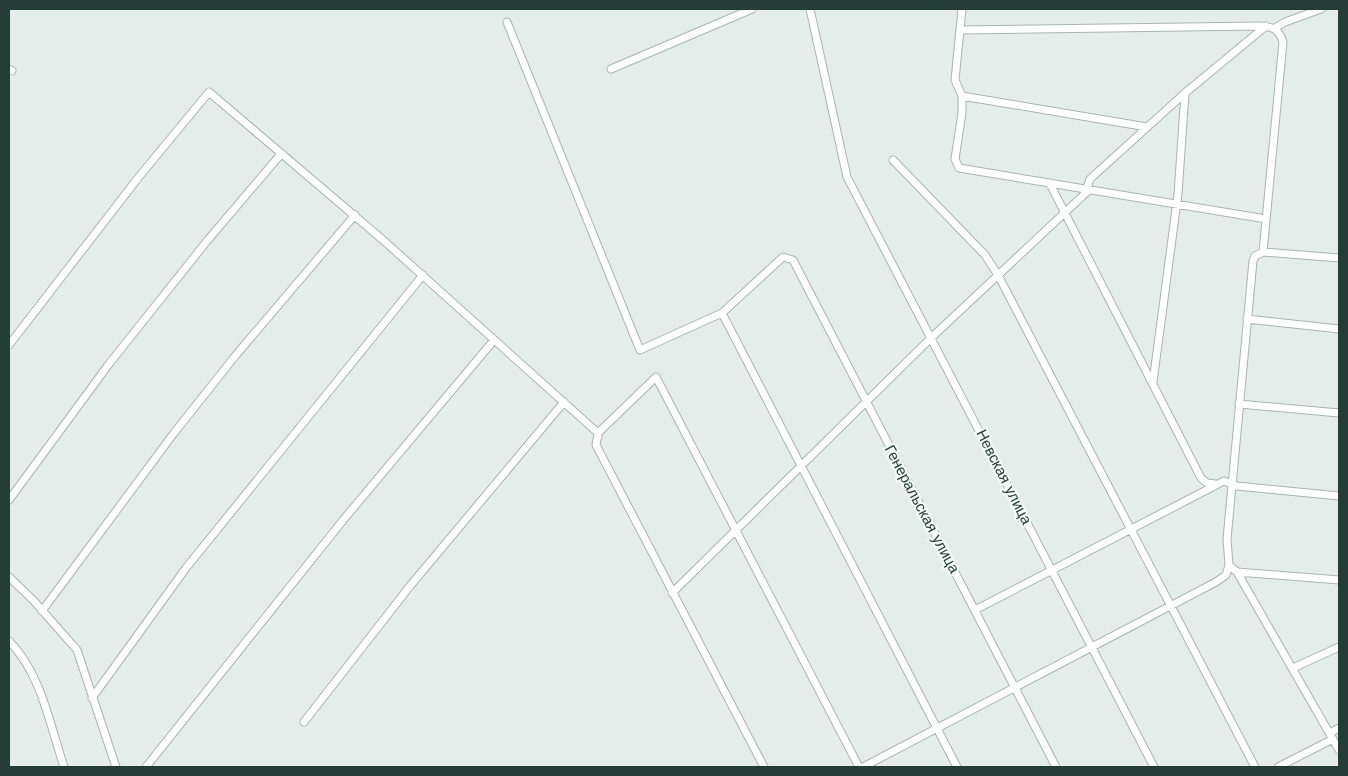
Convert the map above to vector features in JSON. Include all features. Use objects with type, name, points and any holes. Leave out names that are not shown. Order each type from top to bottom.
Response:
[{"type":"street","points":[[611,69],[752,9]]},
{"type":"street","name":"Невская улица","points":[[810,9],[846,177],[932,337],[1154,767]]},
{"type":"street","points":[[962,9],[955,80],[962,96],[962,113],[955,159],[959,168],[1266,219]]},
{"type":"street","points":[[1275,28],[1285,22],[1321,9]]},
{"type":"street","points":[[507,22],[640,350],[722,313],[957,767]]},
{"type":"street","points":[[960,30],[1266,26],[1275,28],[1283,42],[1263,252]]},
{"type":"street","points":[[1089,190],[1090,179],[1185,93],[1266,26]]},
{"type":"street","points":[[9,345],[138,178],[209,92],[280,154],[355,215],[598,433]]},
{"type":"street","points":[[1153,382],[1175,204],[1185,93]]},
{"type":"street","points":[[962,96],[1148,126]]},
{"type":"street","points":[[9,500],[108,364],[280,154]]},
{"type":"street","points":[[893,160],[985,254],[998,275],[1255,767]]},
{"type":"street","points":[[1050,184],[1201,478],[1208,483],[1217,484]]},
{"type":"street","points":[[672,593],[932,337],[1064,211],[1089,190]]},
{"type":"street","points":[[42,611],[236,354],[355,215]]},
{"type":"street","points":[[863,767],[1092,648],[1226,575],[1229,565],[1227,539],[1231,482],[1253,261],[1255,256],[1263,252],[1339,258]]},
{"type":"street","name":"Генеральская улица","points":[[722,313],[783,257],[793,260],[1056,767]]},
{"type":"street","points":[[92,698],[186,568],[423,275]]},
{"type":"street","points":[[1247,319],[1339,329]]},
{"type":"street","points":[[146,767],[344,519],[494,340]]},
{"type":"street","points":[[764,767],[596,445],[598,433],[656,377],[858,767]]},
{"type":"street","points":[[304,722],[410,586],[564,402]]},
{"type":"street","points":[[1239,404],[1339,413]]},
{"type":"street","points":[[974,610],[1051,568],[1224,481],[1231,482],[1237,486],[1339,496]]},
{"type":"street","points":[[1229,565],[1237,572],[1339,750]]},
{"type":"street","points":[[1237,572],[1339,580]]},
{"type":"street","points":[[9,577],[77,650],[116,767]]},
{"type":"street","points":[[9,641],[28,665],[34,677],[64,767]]},
{"type":"street","points":[[1293,668],[1339,647]]},
{"type":"street","points":[[1278,767],[1332,736],[1339,728]]}]
